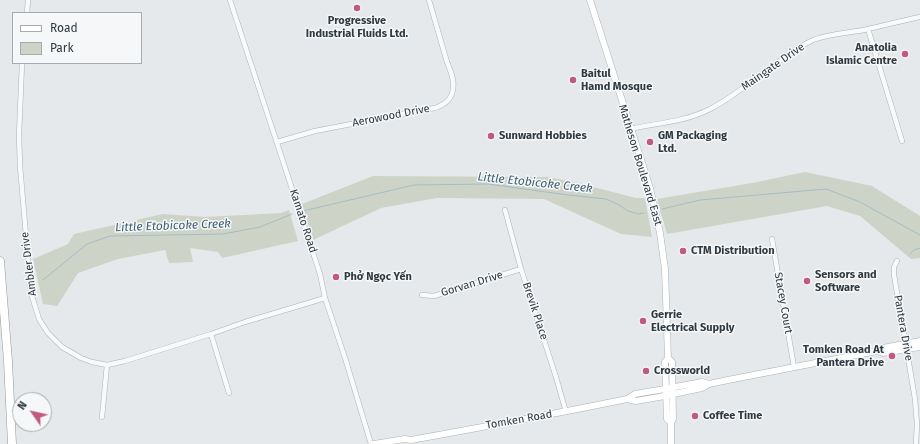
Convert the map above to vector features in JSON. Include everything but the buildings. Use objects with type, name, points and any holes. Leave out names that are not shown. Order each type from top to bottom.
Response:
[{"type":"highway","points":[[0,261],[9,369],[12,444]]},
{"type":"main road","name":"Matheson Boulevard East","points":[[590,0],[650,188],[662,240],[666,293],[668,358],[665,362],[673,419],[671,422],[671,444]]},
{"type":"main road","name":"Tomken Road","points":[[627,399],[636,401],[670,395],[702,388],[709,384],[746,376],[877,351],[883,353],[920,341]]},
{"type":"main road","name":"Tomken Road","points":[[907,346],[920,347]]},
{"type":"main road","name":"Tomken Road","points":[[373,444],[405,439],[409,442],[502,423],[566,412],[627,399],[635,394],[702,382],[709,384]]},
{"type":"street","points":[[27,12],[28,0]]},
{"type":"street","name":"Kamato Road","points":[[230,0],[320,274],[325,298],[373,444]]},
{"type":"street","name":"Aerowood Drive","points":[[277,142],[315,130],[435,108],[445,103],[452,94],[453,84],[429,0]]},
{"type":"street","name":"Maingate Drive","points":[[630,129],[679,120],[701,113],[725,100],[792,51],[814,40],[920,17]]},
{"type":"street","points":[[868,29],[902,141]]},
{"type":"street","name":"Ambler Drive","points":[[22,64],[19,135],[20,166],[31,293],[39,319],[62,347],[81,358],[107,365],[125,361],[325,298]]},
{"type":"street","name":"Brevik Place","points":[[505,210],[521,269],[566,412]]},
{"type":"street","name":"Stacey Court","points":[[772,239],[794,367]]},
{"type":"street","name":"Pantera Drive","points":[[896,261],[894,275],[907,346],[918,424],[916,444]]},
{"type":"street","name":"Gorvan Drive","points":[[422,295],[434,296],[521,269]]},
{"type":"street","points":[[211,334],[228,393]]},
{"type":"street","points":[[102,416],[107,365]]},
{"type":"green space","points":[[805,172],[872,186],[920,216],[920,258],[911,259],[860,216],[827,206],[667,234],[657,199],[752,183]]},
{"type":"green space","points":[[373,176],[547,177],[574,182],[636,198],[645,198],[652,237],[621,234],[544,199],[437,198],[381,208],[313,240],[302,204]]},
{"type":"green space","points":[[289,210],[298,241],[222,258],[218,252],[190,248],[193,262],[169,263],[165,250],[118,259],[78,273],[57,306],[43,304],[33,259],[68,244],[74,234],[163,214],[206,217],[281,213]]},
{"type":"waterway","name":"Little Etobicoke Creek","points":[[303,211],[414,185],[488,184],[606,199],[628,211],[638,214],[644,213]]},
{"type":"waterway","name":"Little Etobicoke Creek","points":[[662,209],[700,200],[826,189],[860,202],[920,235]]},
{"type":"waterway","name":"Little Etobicoke Creek","points":[[43,280],[87,244],[110,236],[223,234],[260,227],[292,214]]},
{"type":"waterway","points":[[910,254],[914,250],[920,248]]},
{"type":"place","name":"Progressive Industrial Fluids Ltd.","points":[[357,8]]},
{"type":"place","name":"Anatolia Islamic Centre","points":[[905,54]]},
{"type":"place","name":"Baitul Hamd Mosque","points":[[573,80]]},
{"type":"place","name":"Sunward Hobbies","points":[[491,136]]},
{"type":"place","name":"GM Packaging Ltd.","points":[[650,142]]},
{"type":"place","name":"CTM Distribution","points":[[683,251]]},
{"type":"place","name":"Phở Ngọc Yến","points":[[336,277]]},
{"type":"place","name":"Sensors and Software","points":[[807,281]]},
{"type":"place","name":"Gerrie Electrical Supply","points":[[643,321]]},
{"type":"place","name":"Tomken Road At Pantera Drive","points":[[892,356]]},
{"type":"place","name":"Crossworld","points":[[646,371]]},
{"type":"place","name":"Coffee Time","points":[[695,416]]}]
